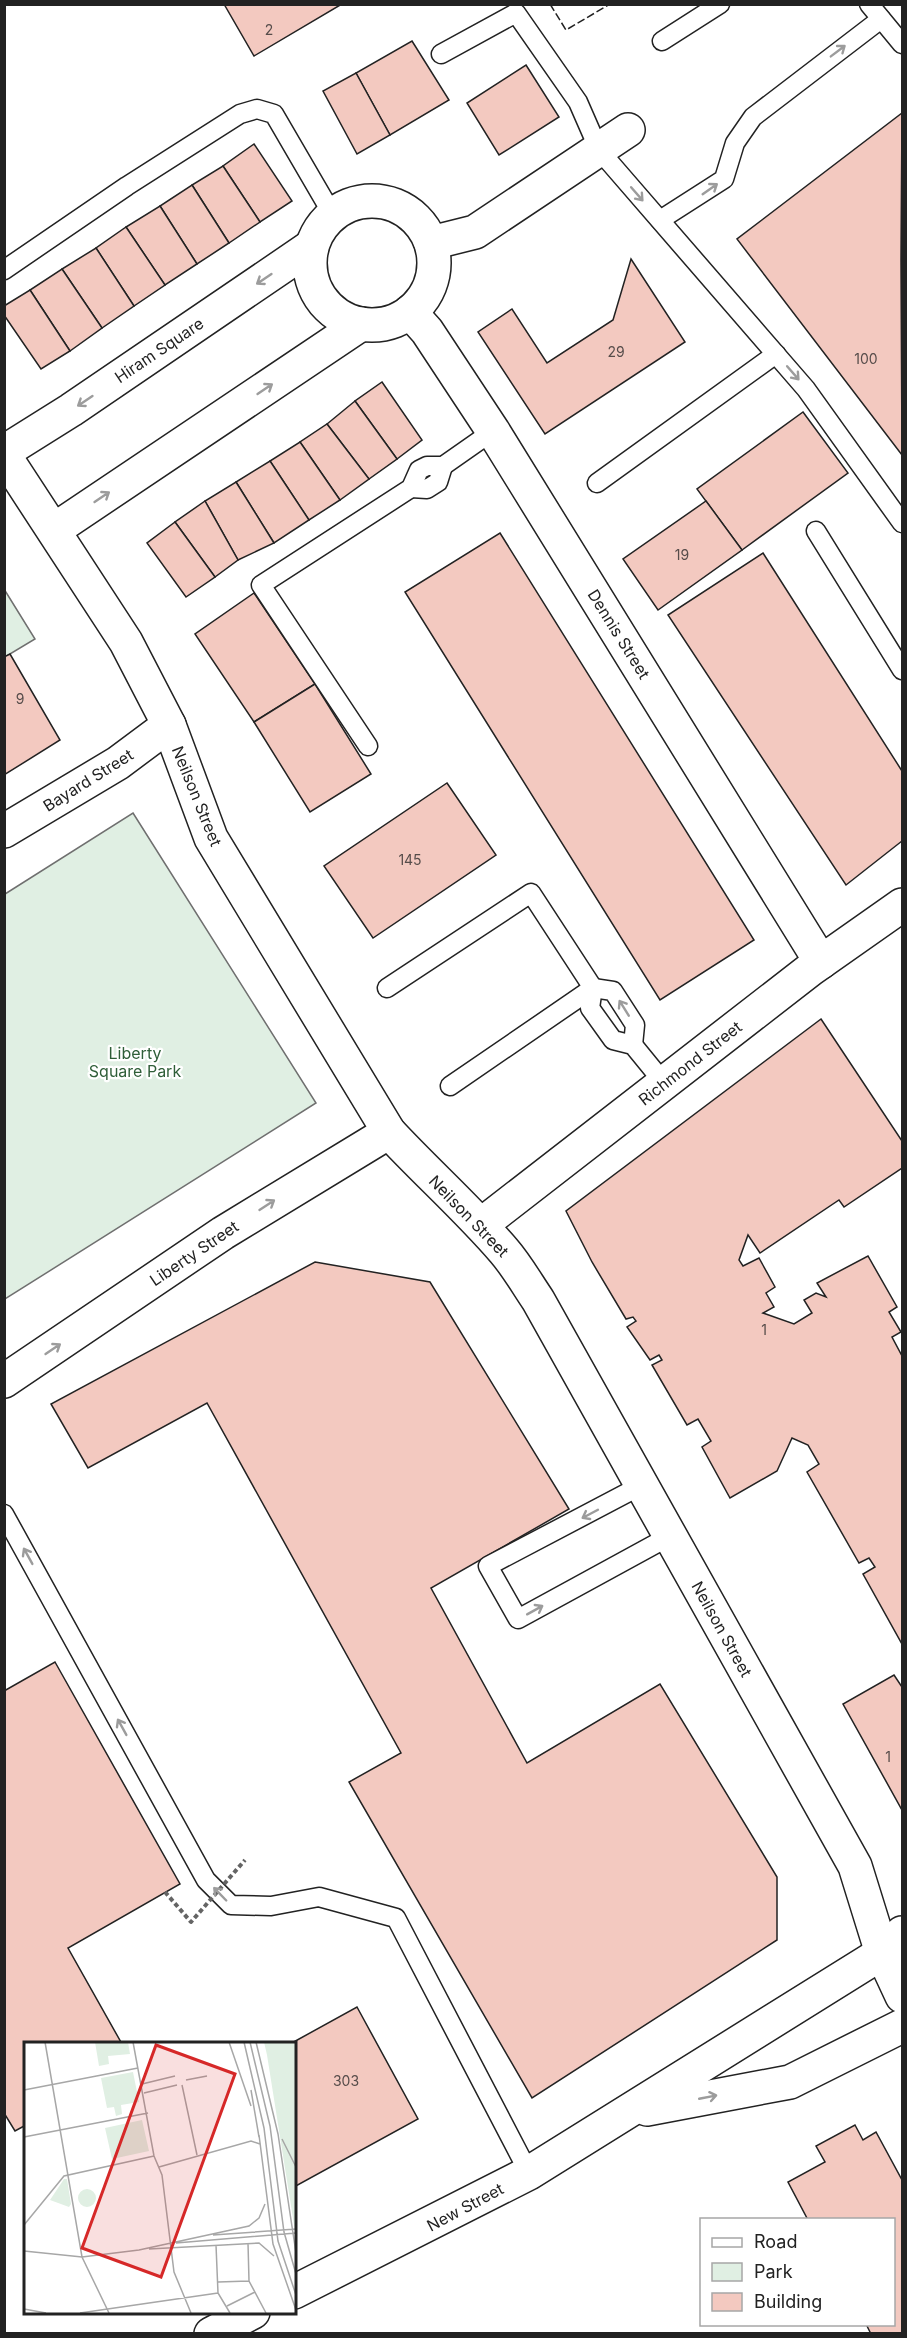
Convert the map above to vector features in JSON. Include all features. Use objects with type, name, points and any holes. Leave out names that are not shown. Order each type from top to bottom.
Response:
[{"type":"street","points":[[54,530],[361,324],[378,325],[410,312],[423,298],[432,281],[434,262],[431,243],[475,232],[628,130]]},
{"type":"street","name":"Hiram Square","points":[[361,324],[341,318],[325,304],[314,287],[309,266],[312,246],[319,230],[330,217],[345,207],[365,201],[386,202],[405,211],[421,224],[431,243]]},
{"type":"street","name":"Hiram Square","points":[[4,453],[312,246]]},
{"type":"street","name":"Dennis Street","points":[[410,312],[428,331],[494,431],[821,962]]},
{"type":"street","name":"Neilson Street","points":[[4,453],[126,642],[169,726],[211,838],[388,1132],[481,1225],[506,1253],[538,1300],[855,1866],[896,1944],[903,1996]]},
{"type":"street","name":"Bayard Street","points":[[4,831],[118,764],[169,726]]},
{"type":"street","name":"Richmond Street","points":[[481,1225],[821,962],[903,905]]},
{"type":"street","name":"Liberty Street","points":[[4,1382],[223,1233],[388,1132]]},
{"type":"street","name":"New Street","points":[[296,2291],[529,2173],[896,1944]]},
{"type":"street","name":"New Street","points":[[630,2112],[790,2082],[903,2026]]},
{"type":"street","points":[[211,2334],[251,2314]]},
{"type":"lane","points":[[662,41],[720,4]]},
{"type":"lane","points":[[869,4],[903,44]]},
{"type":"lane","points":[[441,54],[516,13],[578,102],[598,150],[807,389],[903,523]]},
{"type":"lane","points":[[660,220],[724,179],[735,142],[753,117],[881,19]]},
{"type":"lane","points":[[4,270],[127,186],[240,114],[257,109],[274,114],[327,205],[345,207]]},
{"type":"lane","points":[[597,483],[776,354]]},
{"type":"lane","points":[[368,746],[261,585],[411,488],[427,489],[438,482],[443,466],[494,431]]},
{"type":"lane","points":[[816,531],[903,670]]},
{"type":"lane","points":[[387,988],[531,893],[593,988],[590,1008],[613,1040],[633,1045],[664,1083]]},
{"type":"lane","points":[[450,1086],[593,988],[613,990],[635,1025],[633,1045]]},
{"type":"lane","points":[[642,1485],[488,1566],[518,1619],[670,1536]]},
{"type":"lane","points":[[4,1514],[206,1880],[231,1905],[271,1906],[319,1897],[396,1918],[529,2173]]},
{"type":"path","points":[[165,1892],[190,1923],[245,1860]]},
{"type":"green space","points":[[4,589],[35,639],[5,657],[4,657]]},
{"type":"green space","name":"Liberty Square Park","points":[[133,813],[316,1103],[5,1299],[5,894]]},
{"type":"building","points":[[224,4],[342,4],[254,56]]},
{"type":"building","points":[[412,41],[449,100],[390,135],[356,73]]},
{"type":"building","points":[[526,65],[559,117],[499,155],[467,103]]},
{"type":"building","points":[[356,73],[390,135],[357,154],[323,91]]},
{"type":"building","points":[[902,113],[901,260],[902,455],[737,239]]},
{"type":"building","points":[[254,144],[292,201],[260,222],[223,166]]},
{"type":"building","points":[[223,166],[260,222],[229,243],[192,185]]},
{"type":"building","points":[[192,185],[229,243],[197,264],[160,206]]},
{"type":"building","points":[[160,206],[197,264],[165,285],[126,227]]},
{"type":"building","points":[[126,227],[165,285],[134,306],[96,248]]},
{"type":"building","points":[[96,248],[134,306],[102,328],[62,269]]},
{"type":"building","points":[[631,259],[685,342],[545,434],[478,332],[512,309],[547,363],[613,320]]},
{"type":"building","points":[[62,269],[102,328],[70,351],[30,290]]},
{"type":"building","points":[[30,290],[70,351],[41,369],[4,315],[4,306]]},
{"type":"building","points":[[382,382],[422,440],[397,459],[355,401]]},
{"type":"building","points":[[355,401],[397,459],[369,479],[327,424]]},
{"type":"building","points":[[803,412],[848,473],[742,550],[697,489]]},
{"type":"building","points":[[327,424],[369,479],[340,500],[300,442]]},
{"type":"building","points":[[300,442],[340,500],[309,520],[270,461]]},
{"type":"building","points":[[270,461],[309,520],[274,543],[236,482]]},
{"type":"building","points":[[236,482],[274,543],[238,560],[205,501]]},
{"type":"building","points":[[205,501],[238,560],[215,577],[175,522]]},
{"type":"building","points":[[706,501],[742,550],[658,610],[623,559]]},
{"type":"building","points":[[175,522],[215,577],[186,597],[147,543]]},
{"type":"building","points":[[500,533],[754,940],[660,1000],[405,592]]},
{"type":"building","points":[[763,553],[902,771],[902,841],[846,885],[668,615]]},
{"type":"building","points":[[254,593],[315,684],[254,722],[195,634]]},
{"type":"building","points":[[10,654],[60,740],[4,775],[4,657]]},
{"type":"building","points":[[315,684],[371,774],[310,812],[254,722]]},
{"type":"building","points":[[447,783],[496,855],[373,938],[324,866]]},
{"type":"building","points":[[821,1019],[902,1141],[902,1168],[844,1207],[839,1200],[760,1253],[748,1235],[739,1260],[743,1266],[759,1258],[775,1287],[766,1293],[774,1307],[763,1313],[794,1324],[812,1313],[804,1300],[816,1293],[826,1297],[817,1283],[868,1256],[897,1307],[889,1312],[901,1332],[892,1337],[902,1356],[902,1644],[863,1574],[875,1567],[869,1558],[859,1563],[807,1472],[819,1464],[808,1445],[792,1438],[777,1471],[730,1498],[702,1447],[711,1441],[698,1419],[687,1425],[652,1365],[662,1360],[659,1355],[650,1360],[627,1327],[636,1321],[633,1317],[626,1319],[592,1262],[566,1211]]},
{"type":"building","points":[[315,1262],[430,1282],[569,1509],[431,1588],[527,1763],[660,1684],[777,1877],[777,1940],[532,2098],[349,1782],[401,1753],[207,1403],[88,1468],[51,1404]]},
{"type":"building","points":[[55,1662],[180,1884],[68,1948],[121,2042],[24,2042],[24,2126],[15,2131],[4,2113],[4,1691]]},
{"type":"building","points":[[894,1675],[902,1687],[902,1810],[843,1704]]},
{"type":"building","points":[[357,2007],[418,2119],[296,2186],[296,2042],[294,2042]]},
{"type":"building","points":[[855,2125],[863,2140],[876,2132],[902,2180],[902,2334],[871,2334],[867,2326],[895,2326],[895,2218],[807,2218],[788,2182],[825,2162],[816,2146]]},
{"type":"fence","points":[[550,4],[566,30],[610,4]]}]
